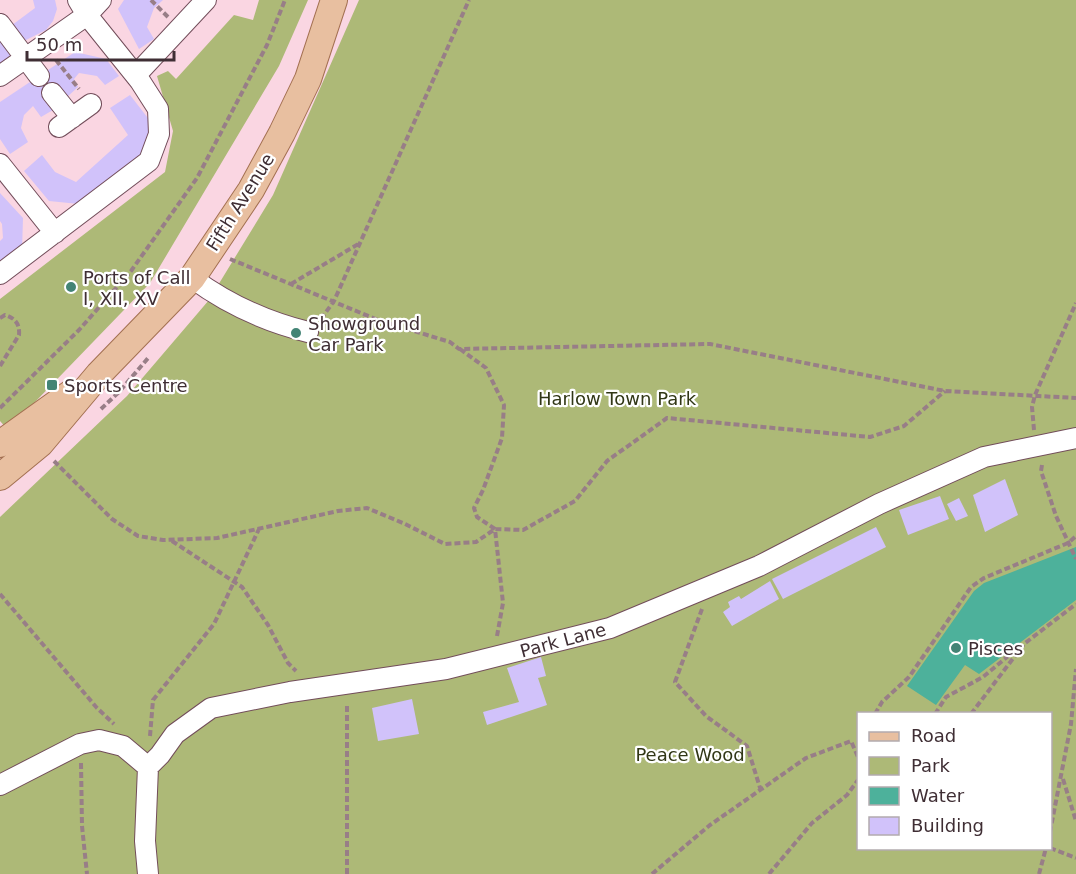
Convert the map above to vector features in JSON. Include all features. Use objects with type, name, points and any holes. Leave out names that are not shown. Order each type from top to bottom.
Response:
[{"type":"main road","name":"Fifth Avenue","points":[[0,477],[40,444],[99,374],[192,278],[251,190],[282,134],[308,79],[334,0]]},
{"type":"main road","name":"Fifth Avenue","points":[[0,444],[99,374]]},
{"type":"street","points":[[0,76],[44,45],[83,7],[101,0]]},
{"type":"street","points":[[136,75],[206,0]]},
{"type":"street","points":[[0,274],[149,161],[159,134],[158,109],[136,75],[83,7]]},
{"type":"street","points":[[0,24],[39,76]]},
{"type":"street","points":[[52,93],[66,123],[91,104]]},
{"type":"street","points":[[1,168],[55,232]]},
{"type":"street","points":[[192,278],[223,298],[282,326],[308,333]]},
{"type":"street","name":"Park Lane","points":[[154,761],[175,734],[211,708],[314,689],[446,669],[610,628],[759,566],[879,504],[984,457],[1076,438]]},
{"type":"street","points":[[0,784],[80,744],[99,740],[123,746],[154,761],[145,841],[148,874]]},
{"type":"path","points":[[0,408],[79,330],[131,271],[197,178],[267,45],[285,0]]},
{"type":"path","points":[[308,333],[334,302],[469,0]]},
{"type":"path","points":[[44,45],[91,104]]},
{"type":"path","points":[[291,284],[360,243]]},
{"type":"path","points":[[227,258],[378,320],[450,342],[486,368],[504,405],[502,438],[474,508],[477,518],[495,529],[523,530],[575,501],[607,461],[668,418],[870,437],[904,426],[945,391]]},
{"type":"path","points":[[1076,303],[1035,395],[1032,407],[1035,434],[1046,444],[1041,471],[1056,516],[1076,559]]},
{"type":"path","points":[[0,318],[4,315],[10,317],[16,321],[20,329],[19,335],[0,366]]},
{"type":"path","points":[[459,349],[710,344],[945,391],[1076,398]]},
{"type":"path","points":[[50,457],[112,519],[138,536],[171,540],[217,538],[338,511],[367,508],[446,544],[476,542],[495,529]]},
{"type":"path","points":[[154,761],[150,737],[153,700],[214,624],[259,529]]},
{"type":"path","points":[[487,659],[498,635],[503,603],[495,529]]},
{"type":"path","points":[[876,712],[882,702],[909,677],[971,587],[984,578],[1068,543],[1076,536]]},
{"type":"path","points":[[171,540],[242,588],[268,625],[288,663],[314,689]]},
{"type":"path","points":[[710,586],[675,682],[706,717],[747,746],[761,791]]},
{"type":"path","points":[[0,594],[97,708],[117,727]]},
{"type":"path","points":[[936,712],[946,698],[982,677],[1076,604]]},
{"type":"path","points":[[973,712],[1024,644]]},
{"type":"path","points":[[1052,823],[1071,724],[1076,669]]},
{"type":"path","points":[[347,684],[347,874]]},
{"type":"path","points":[[851,741],[857,755]]},
{"type":"path","points":[[652,874],[710,825],[806,758],[851,741],[857,742]]},
{"type":"path","points":[[80,744],[82,826],[87,874]]},
{"type":"path","points":[[1062,776],[1076,821]]},
{"type":"path","points":[[770,874],[812,823],[847,795],[857,781]]},
{"type":"path","points":[[1039,874],[1048,850]]},
{"type":"path","points":[[1051,850],[1076,858]]},
{"type":"green space","points":[[259,0],[308,0],[279,66],[150,283],[8,430],[0,421],[0,299],[165,172],[173,131],[157,76],[168,71],[176,79],[234,15],[253,20]]},
{"type":"green space","name":"Harlow Town Park","points":[[359,0],[1076,0],[1076,874],[0,874],[0,517],[127,396],[209,300],[273,195]]},
{"type":"water","points":[[1076,547],[1076,600],[979,674],[965,665],[936,705],[907,686],[974,591],[984,583]]},
{"type":"building","points":[[33,0],[55,0],[57,9],[53,21],[46,30],[24,41],[0,66],[0,34],[35,8]]},
{"type":"building","points":[[124,0],[163,0],[154,8],[147,27],[154,39],[139,49],[118,9]]},
{"type":"building","points":[[75,52],[106,59],[119,76],[105,85],[97,76],[79,73],[74,79],[78,87],[53,110],[41,117],[33,106],[24,115],[21,128],[28,142],[10,154],[0,139],[0,102]]},
{"type":"building","points":[[130,95],[151,122],[144,154],[89,205],[49,201],[24,171],[42,155],[55,172],[76,182],[128,135],[110,108]]},
{"type":"building","points":[[0,193],[23,218],[22,251],[0,269],[0,241],[3,238],[0,221]]},
{"type":"building","points":[[1005,479],[1018,515],[985,532],[973,495]]},
{"type":"building","points":[[940,496],[949,519],[908,535],[899,510]]},
{"type":"building","points":[[959,498],[968,516],[956,521],[947,504]]},
{"type":"building","points":[[876,527],[886,547],[783,599],[772,579]]},
{"type":"building","points":[[770,581],[779,599],[732,626],[723,612],[730,607],[728,602],[739,596],[741,599]]},
{"type":"building","points":[[541,657],[546,676],[538,678],[547,705],[487,725],[483,712],[519,702],[507,668]]},
{"type":"building","points":[[412,699],[419,734],[378,741],[372,708]]},
{"type":"place","name":"Ports of Call I, XII, XV","points":[[71,287]]},
{"type":"place","name":"Showground Car Park","points":[[296,333]]},
{"type":"place","name":"Sports Centre","points":[[52,385]]},
{"type":"place","name":"Pisces","points":[[956,648]]},
{"type":"park label","name":"Peace Wood","points":[[690,754]]}]
